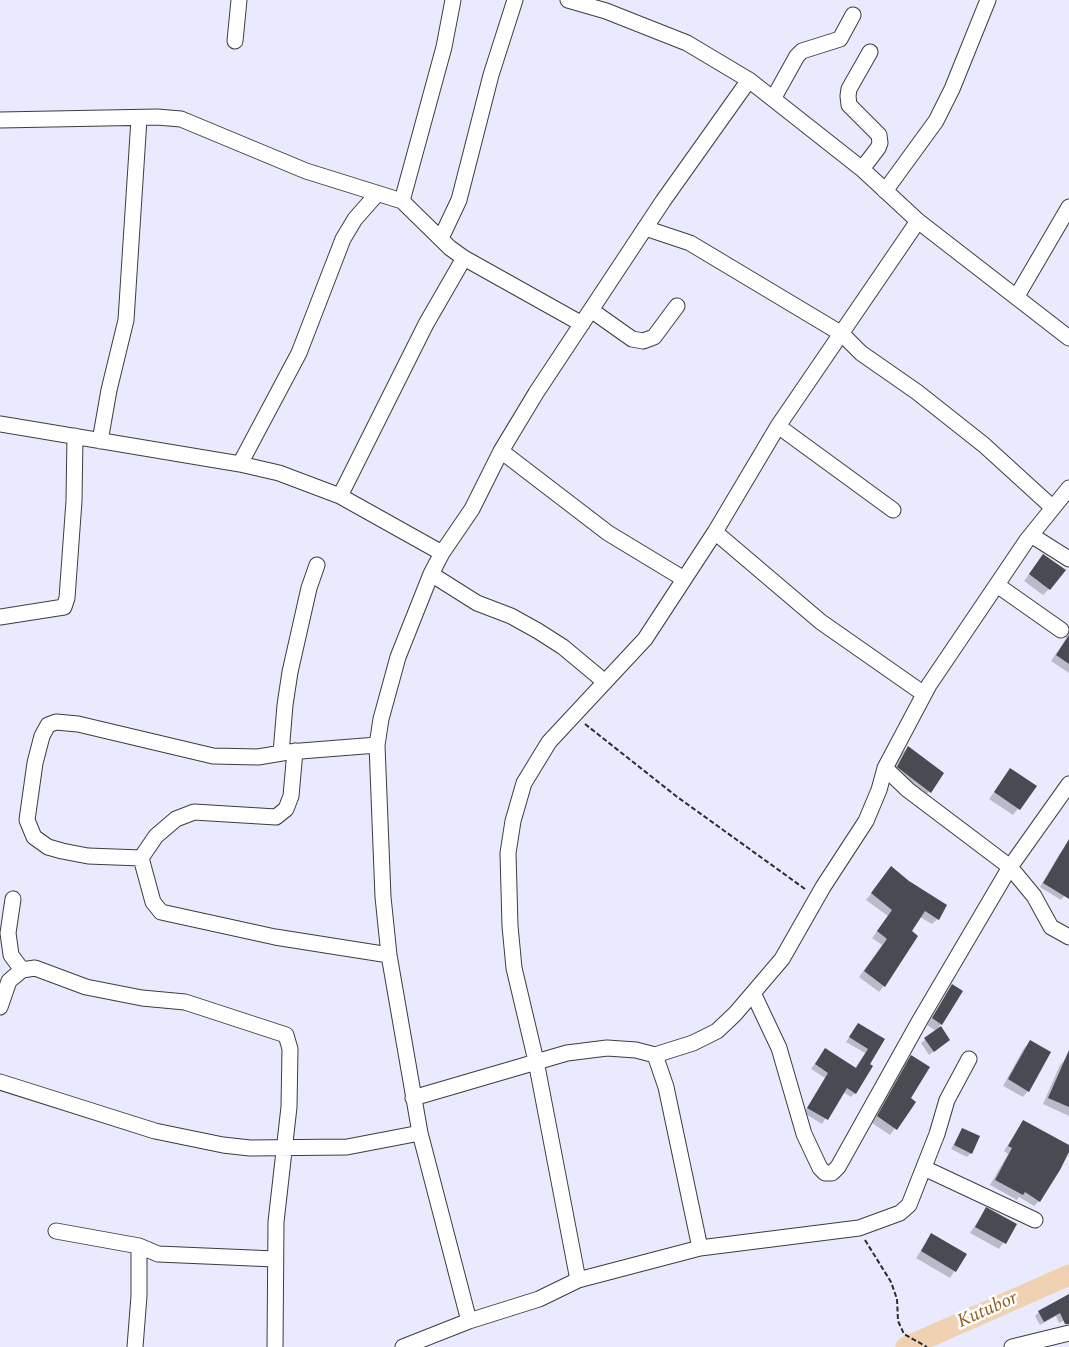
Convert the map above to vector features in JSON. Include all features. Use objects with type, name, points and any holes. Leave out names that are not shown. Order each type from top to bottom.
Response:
[{"type":"street","points":[[236,41],[239,0]]},
{"type":"street","points":[[402,201],[444,47],[453,0]]},
{"type":"street","points":[[441,238],[459,200],[491,75],[515,0]]},
{"type":"street","points":[[568,0],[613,14],[687,43],[749,80],[862,169],[918,222],[1017,296],[1069,338]]},
{"type":"street","points":[[885,191],[936,121],[952,89],[988,0]]},
{"type":"street","points":[[773,99],[797,56],[802,51],[840,39],[853,15]]},
{"type":"street","points":[[862,169],[878,148],[880,143],[879,135],[850,105],[848,96],[849,89],[870,52]]},
{"type":"street","points":[[468,1321],[420,1133],[389,955],[383,897],[377,745],[381,719],[398,657],[431,574],[442,553],[472,509],[501,451],[591,310],[645,228],[749,80]]},
{"type":"street","points":[[100,441],[109,390],[126,320],[139,119]]},
{"type":"street","points":[[0,120],[181,119],[306,171],[402,201],[464,258],[582,324]]},
{"type":"street","points":[[240,464],[299,353],[343,239],[354,219],[377,194]]},
{"type":"street","points":[[1017,296],[1069,207]]},
{"type":"street","points":[[578,1280],[536,1061],[514,968],[510,926],[508,853],[513,821],[524,783],[549,742],[645,640],[715,532],[778,426],[918,222]]},
{"type":"street","points":[[645,228],[690,243],[842,334],[861,353],[918,392],[984,445],[1052,507]]},
{"type":"street","points":[[340,496],[426,324],[464,258]]},
{"type":"street","points":[[591,310],[632,339],[643,342],[654,337],[677,306]]},
{"type":"street","points":[[0,424],[240,464],[278,473],[340,496],[442,553]]},
{"type":"street","points":[[778,426],[893,510]]},
{"type":"street","points":[[0,617],[64,607],[67,598],[74,501],[75,436]]},
{"type":"street","points":[[501,451],[608,533],[684,579]]},
{"type":"street","points":[[413,1098],[567,1053],[607,1048],[636,1050],[655,1055],[693,1043],[717,1031],[782,959],[817,898],[866,822],[879,790],[884,768],[924,694],[1031,535],[1069,488]]},
{"type":"street","points":[[715,532],[821,622],[924,694]]},
{"type":"street","points":[[1031,535],[1069,559]]},
{"type":"street","points":[[317,565],[309,588],[290,672],[285,705],[291,796],[286,809],[276,817],[194,812],[176,819],[156,836],[142,858],[152,902],[161,912],[275,937],[389,955]]},
{"type":"street","points":[[431,574],[477,603],[511,616],[538,631],[563,648],[605,682]]},
{"type":"street","points":[[997,585],[1061,630]]},
{"type":"street","points":[[142,858],[88,856],[62,851],[48,847],[34,837],[27,820],[35,763],[42,736],[48,726],[56,722],[78,724],[213,756],[258,757],[288,752],[377,745]]},
{"type":"street","points":[[884,768],[908,790],[1010,867],[1034,896],[1051,927],[1069,937]]},
{"type":"street","points":[[753,993],[779,1048],[804,1134],[820,1168],[825,1173],[832,1173],[838,1167],[920,1020],[1010,867],[1069,784]]},
{"type":"street","points":[[13,899],[9,941],[11,955],[22,970]]},
{"type":"street","points":[[0,1007],[9,981],[22,970],[35,968],[86,987],[142,998],[185,1002],[286,1035],[290,1049],[289,1107],[283,1146],[276,1222],[275,1347]]},
{"type":"street","points":[[655,1055],[666,1086],[700,1248]]},
{"type":"street","points":[[413,1346],[468,1321],[539,1300],[578,1280],[700,1248],[859,1228],[900,1213],[909,1205],[937,1134],[946,1100],[969,1059]]},
{"type":"street","points":[[0,1082],[155,1131],[223,1145],[250,1148],[283,1146],[346,1147],[420,1133]]},
{"type":"street","points":[[924,1168],[1035,1220]]},
{"type":"street","points":[[56,1230],[139,1246],[158,1254],[275,1258]]},
{"type":"street","points":[[135,1347],[139,1296],[139,1246]]},
{"type":"street","points":[[1012,1347],[1069,1332]]},
{"type":"path","points":[[574,716],[676,796],[817,898]]},
{"type":"path","points":[[859,1228],[891,1282],[896,1299],[898,1321],[904,1334],[927,1347]]},
{"type":"building","points":[[1043,554],[1066,570],[1050,590],[1029,574]]},
{"type":"building","points":[[1069,635],[1069,664],[1056,655]]},
{"type":"building","points":[[908,746],[944,773],[931,793],[897,767]]},
{"type":"building","points":[[1010,768],[1037,786],[1020,810],[994,792]]},
{"type":"building","points":[[1069,839],[1069,899],[1043,883]]},
{"type":"building","points":[[891,866],[909,881],[947,905],[939,920],[925,911],[912,931],[918,936],[885,987],[864,971],[887,939],[877,931],[892,910],[871,893]]},
{"type":"building","points":[[952,984],[963,991],[942,1025],[932,1018]]},
{"type":"building","points":[[858,1023],[885,1039],[870,1064],[873,1066],[856,1094],[847,1088],[828,1120],[807,1108],[828,1073],[815,1064],[825,1048],[856,1068],[868,1049],[849,1037]]},
{"type":"building","points":[[941,1026],[950,1040],[934,1052],[924,1038]]},
{"type":"building","points":[[1030,1040],[1051,1052],[1029,1092],[1008,1079]]},
{"type":"building","points":[[1069,1050],[1069,1107],[1048,1098]]},
{"type":"building","points":[[911,1055],[930,1067],[911,1098],[916,1102],[897,1130],[877,1116]]},
{"type":"building","points":[[1023,1120],[1069,1145],[1069,1152],[1060,1170],[1040,1202],[1025,1192],[1023,1195],[995,1180],[1012,1148],[1008,1146]]},
{"type":"building","points":[[962,1128],[980,1136],[972,1154],[954,1145]]},
{"type":"building","points":[[986,1207],[1017,1224],[1006,1244],[975,1227]]},
{"type":"building","points":[[931,1233],[967,1254],[956,1272],[921,1251]]},
{"type":"building","points":[[1069,1294],[1069,1324],[1065,1324],[1060,1313],[1044,1322],[1038,1311]]},
{"type":"waterway","name":"Kutubor","points":[[906,1347],[1069,1275]]}]
